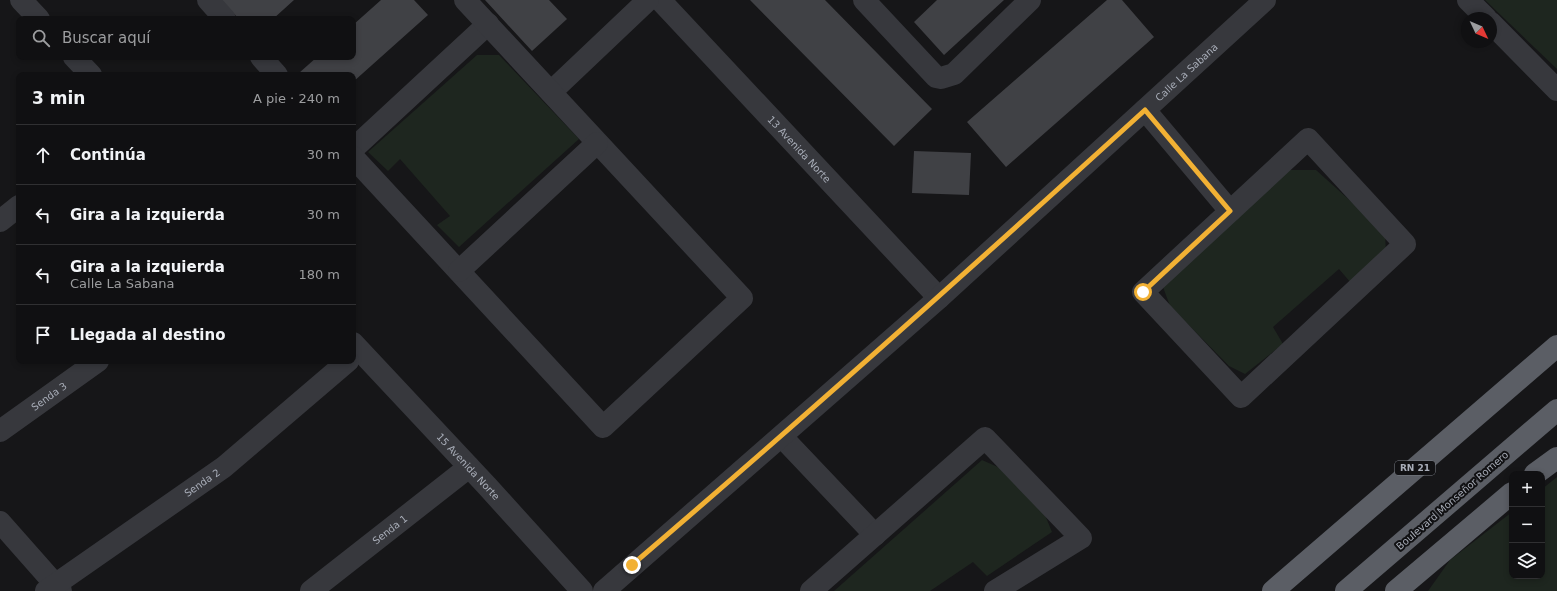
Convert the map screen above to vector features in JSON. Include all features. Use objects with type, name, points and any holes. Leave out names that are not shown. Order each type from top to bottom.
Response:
[{"type":"highway","name":"RN 21","points":[[1273,591],[1557,346]]},
{"type":"highway","name":"Boulevard Monseñor Romero","points":[[1346,591],[1557,410]]},
{"type":"highway","points":[[1539,471],[1557,458]]},
{"type":"highway","points":[[1396,591],[1509,496]]},
{"type":"highway","points":[[1410,591],[1420,571]]},
{"type":"street","points":[[21,0],[36,16]]},
{"type":"street","points":[[208,0],[222,16]]},
{"type":"street","points":[[356,160],[603,427],[742,298],[466,0]]},
{"type":"street","points":[[551,92],[648,0]]},
{"type":"street","name":"13 Avenida Norte","points":[[660,0],[939,298]]},
{"type":"street","points":[[864,0],[936,77],[941,78],[954,74],[1030,0]]},
{"type":"street","name":"Calle La Sabana","points":[[604,591],[782,437],[939,298],[1265,0]]},
{"type":"street","points":[[1468,0],[1480,12]]},
{"type":"street","points":[[356,146],[488,24]]},
{"type":"street","points":[[1497,29],[1557,90]]},
{"type":"street","points":[[77,60],[88,72]]},
{"type":"street","points":[[264,60],[274,72]]},
{"type":"street","points":[[1145,110],[1230,211]]},
{"type":"street","points":[[1308,139],[1405,244],[1241,397],[1143,292],[1230,211],[1308,139]]},
{"type":"street","points":[[459,271],[597,143]]},
{"type":"street","points":[[0,221],[16,208]]},
{"type":"street","name":"15 Avenida Norte","points":[[356,355],[469,467],[582,591]]},
{"type":"street","name":"Senda 3","points":[[0,431],[94,364]]},
{"type":"street","name":"Senda 2","points":[[54,589],[224,467],[341,364]]},
{"type":"street","points":[[782,437],[875,535]]},
{"type":"street","points":[[811,591],[985,438],[1082,538],[995,591]]},
{"type":"street","name":"Senda 1","points":[[311,591],[469,467]]},
{"type":"street","points":[[0,522],[54,589]]},
{"type":"shaded area","points":[[1485,0],[1557,0],[1557,69]]},
{"type":"shaded area","points":[[477,55],[499,55],[579,139],[459,247],[437,225],[450,216],[400,159],[388,171],[368,152]]},
{"type":"shaded area","points":[[1288,170],[1316,170],[1385,232],[1386,254],[1351,283],[1339,269],[1273,327],[1283,344],[1245,374],[1229,366],[1170,306],[1163,287]]},
{"type":"shaded area","points":[[982,460],[1000,468],[1045,515],[1052,532],[987,576],[973,562],[930,591],[834,591]]},
{"type":"shaded area","points":[[1557,477],[1557,591],[1428,591],[1450,560],[1509,514],[1509,579],[1545,579],[1545,487]]},
{"type":"building","points":[[221,0],[294,0],[276,16],[236,16]]},
{"type":"building","points":[[381,0],[414,0],[428,15],[356,79],[356,72],[300,72],[314,60],[356,60],[356,22]]},
{"type":"building","points":[[485,0],[549,0],[567,19],[532,51]]},
{"type":"building","points":[[750,0],[825,0],[932,109],[894,146]]},
{"type":"building","points":[[937,0],[1004,0],[944,55],[914,22]]},
{"type":"building","points":[[1107,0],[1122,0],[1154,37],[1006,167],[967,122]]},
{"type":"building","points":[[914,151],[971,153],[969,195],[912,193]]},
{"type":"route","points":[[632,565],[782,437],[939,298],[1145,110],[1230,211],[1143,292]]}]
